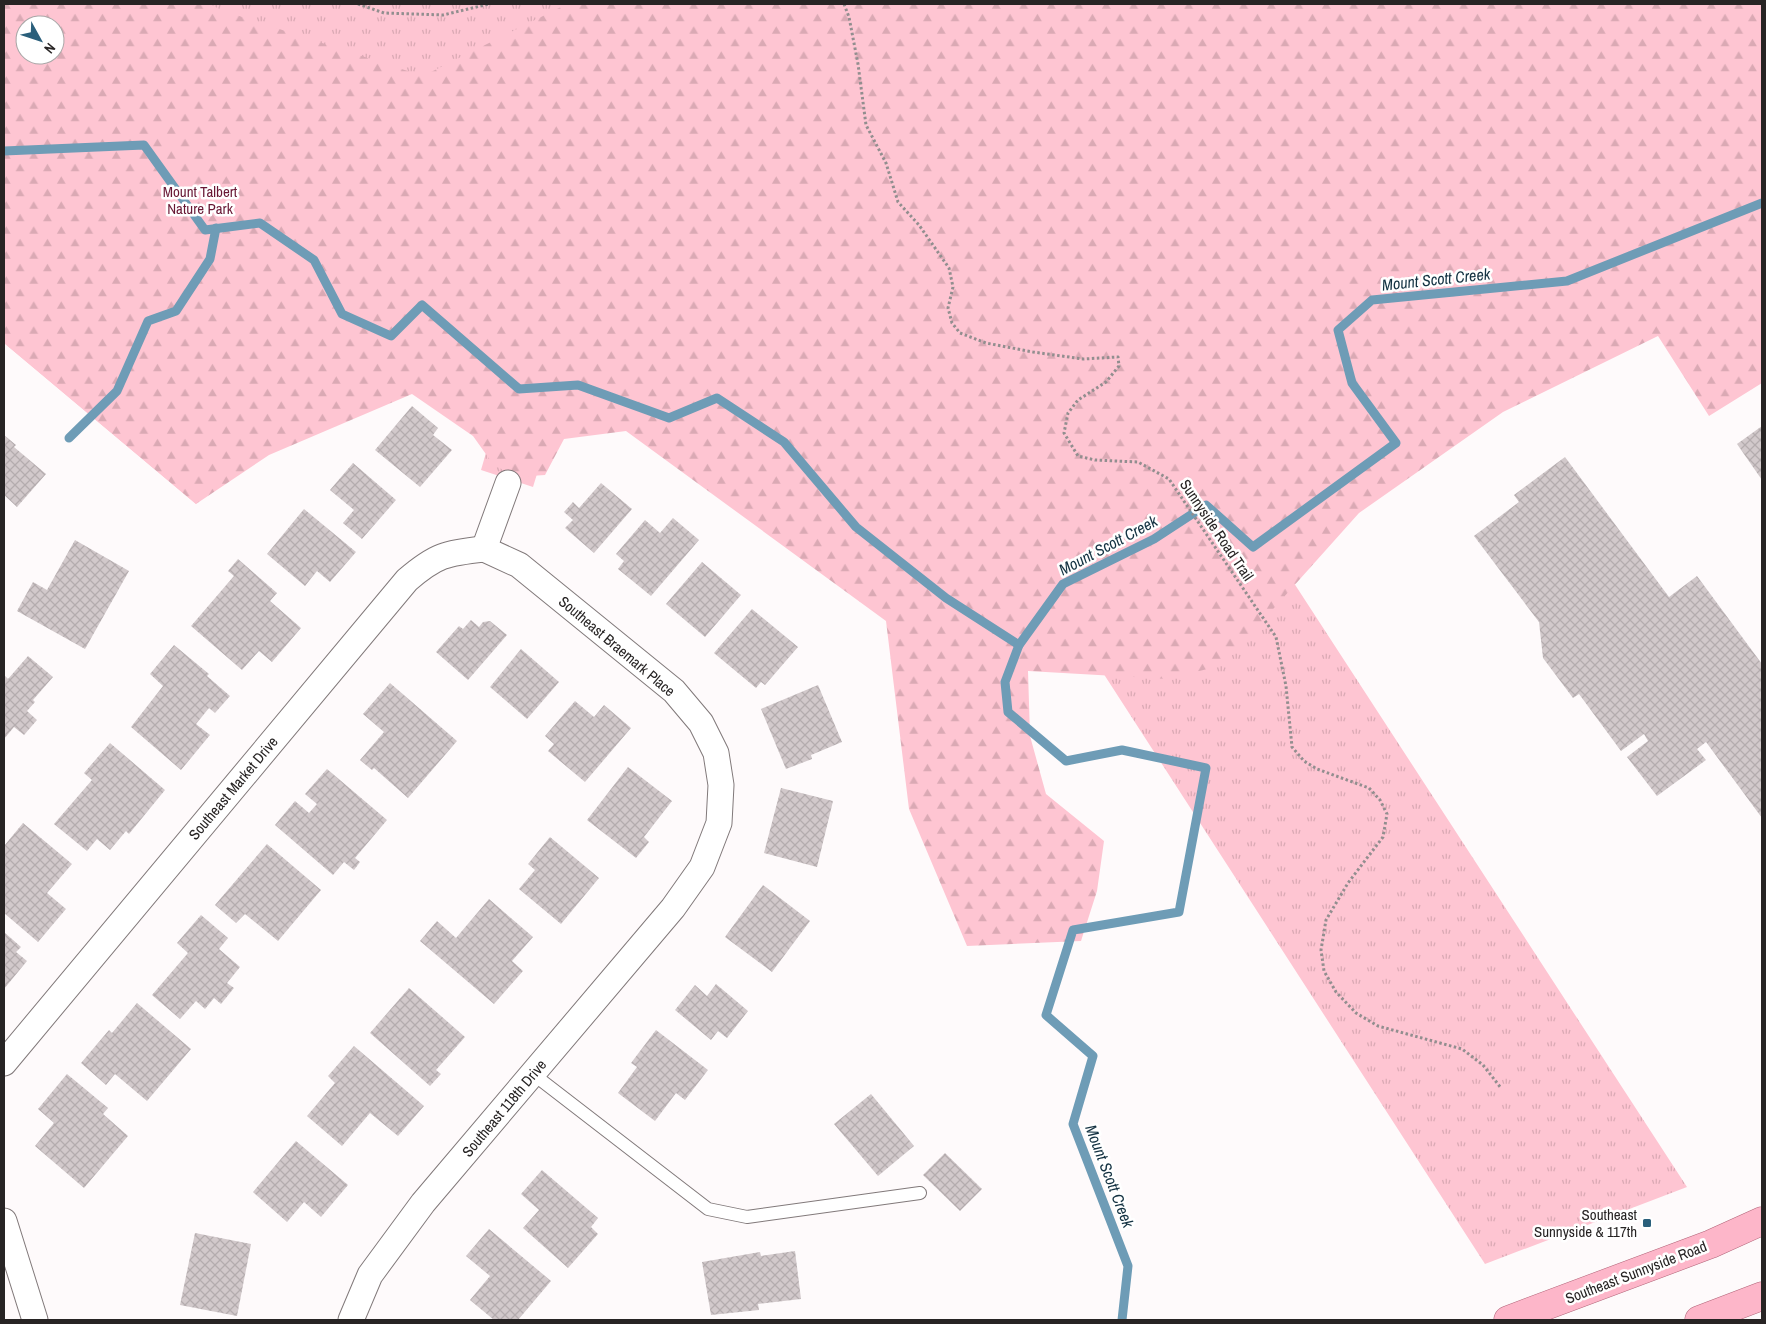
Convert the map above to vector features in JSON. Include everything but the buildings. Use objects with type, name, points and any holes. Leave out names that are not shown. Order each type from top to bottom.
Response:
[{"type":"main road","name":"Southeast Sunnyside Road","points":[[1508,1320],[1547,1313],[1762,1222]]},
{"type":"main road","points":[[1699,1320],[1762,1296]]},
{"type":"street","points":[[484,549],[508,483]]},
{"type":"street","name":"Southeast Braemark Place","points":[[484,549],[519,565],[674,691],[701,723],[716,753],[721,785],[720,823],[702,867],[674,908]]},
{"type":"street","name":"Southeast Market Drive","points":[[4,1062],[407,580],[430,561],[454,552],[484,549]]},
{"type":"street","name":"Southeast 118th Drive","points":[[351,1320],[370,1275],[411,1219],[674,908]]},
{"type":"street","points":[[4,1221],[34,1320]]},
{"type":"lane","points":[[533,1074],[708,1209],[747,1217],[920,1193]]},
{"type":"path","points":[[358,4],[384,13],[443,15],[489,4]]},
{"type":"path","name":"Sunnyside Road Trail","points":[[844,4],[849,17],[858,64],[866,125],[886,163],[898,202],[920,225],[949,268],[953,287],[948,308],[952,323],[960,332],[986,343],[1082,359],[1118,357],[1119,366],[1106,382],[1078,400],[1068,413],[1064,433],[1078,456],[1095,460],[1138,462],[1169,479],[1276,637],[1286,686],[1292,747],[1304,761],[1317,769],[1369,788],[1380,800],[1387,814],[1383,837],[1348,883],[1326,920],[1321,950],[1324,971],[1336,992],[1356,1013],[1378,1026],[1462,1049],[1483,1064],[1501,1088]]},
{"type":"green space","name":"Mount Talbert Nature Park","points":[[4,4],[1762,4],[1126,325],[1687,1187],[1485,1264],[824,241],[697,311],[544,451],[533,487],[481,470],[490,439],[417,390],[317,360],[196,504],[4,343]]},
{"type":"green space","name":"Mount Talbert Nature Park","points":[[4,4],[210,4],[221,10],[423,76],[567,4],[1762,4],[1762,383],[1709,416],[1658,336],[1503,412],[1359,513],[1223,665],[1168,679],[1028,671],[1030,736],[1046,794],[1104,841],[1097,891],[1081,941],[967,946],[909,809],[886,621],[626,431],[564,439],[545,475],[515,477],[493,464],[473,436],[412,394],[269,455],[196,504],[4,343]]},
{"type":"waterway","points":[[4,151],[144,145],[205,230],[260,223],[314,260],[342,314],[391,336],[422,305],[519,389],[578,385],[669,418],[717,398],[784,442],[856,527],[946,598],[1019,645]]},
{"type":"waterway","name":"Mount Scott Creek","points":[[1122,1320],[1128,1266],[1073,1124],[1093,1056],[1046,1015],[1073,930],[1179,912],[1206,768],[1122,750],[1066,761],[1008,712],[1005,682],[1019,645],[1063,584],[1154,539],[1206,505],[1253,547],[1396,443],[1352,383],[1338,330],[1372,300],[1567,281],[1762,203]]},
{"type":"waterway","points":[[69,438],[117,391],[148,321],[176,311],[210,259],[216,228]]},
{"type":"place","name":"Southeast Sunnyside & 117th","points":[[1647,1223]]}]
